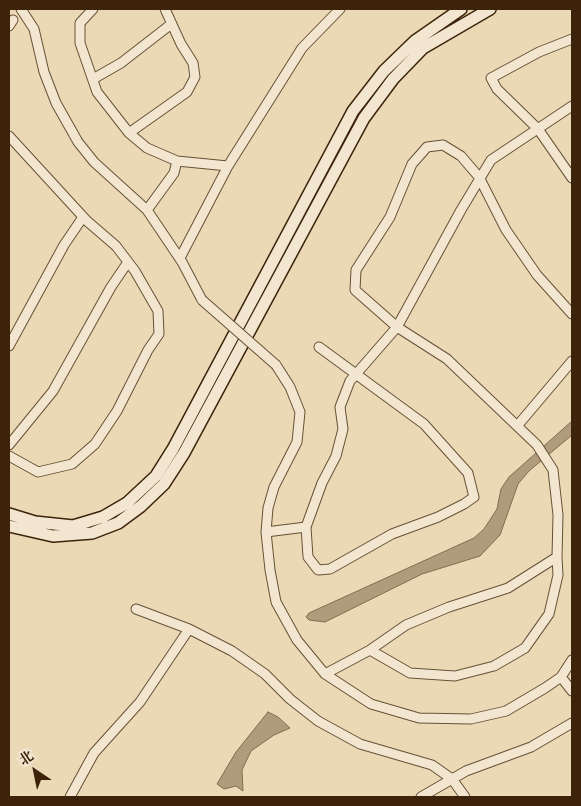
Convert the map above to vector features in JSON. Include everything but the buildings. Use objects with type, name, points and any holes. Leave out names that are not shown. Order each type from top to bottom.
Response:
[{"type":"street","points":[[21,9],[34,29],[44,72],[56,103],[78,142],[94,162],[148,210],[180,258],[202,300],[276,365],[290,386],[300,412],[297,442],[274,487],[268,508],[266,532],[276,602],[297,640],[325,674],[371,704],[419,718],[471,719],[506,711],[561,677],[572,660]]},
{"type":"street","points":[[93,9],[80,24],[80,43],[97,92],[129,133],[147,148],[177,161],[228,166]]},
{"type":"street","points":[[129,133],[187,92],[195,77],[193,63],[170,25],[165,9]]},
{"type":"street","points":[[180,258],[228,166],[302,48],[340,9]]},
{"type":"street","points":[[9,514],[35,522],[73,526],[103,517],[127,503],[156,476],[173,449],[353,111],[384,71],[415,41],[461,9]]},
{"type":"street","points":[[9,526],[52,536],[92,533],[118,523],[141,506],[164,484],[184,453],[364,118],[393,79],[424,48],[490,9]]},
{"type":"street","points":[[93,79],[121,63],[170,25]]},
{"type":"street","points":[[572,39],[539,52],[491,78],[497,89],[538,129],[572,178]]},
{"type":"street","points":[[319,347],[356,375],[424,424],[468,473],[474,496],[464,504],[438,517],[392,534],[330,569],[318,570],[308,557],[306,527],[322,483],[336,456],[344,429],[340,408],[350,382],[356,375],[398,327],[491,160],[572,106]]},
{"type":"street","points":[[9,136],[83,217],[116,246],[158,310],[159,334],[148,350],[118,411],[95,444],[72,464],[38,472],[9,456]]},
{"type":"street","points":[[370,650],[410,673],[455,676],[494,666],[525,648],[550,614],[558,575],[558,515],[553,470],[537,445],[447,358],[398,327],[355,290],[356,270],[390,217],[412,164],[427,147],[443,145],[461,156],[480,178],[506,230],[537,275],[572,314]]},
{"type":"street","points":[[148,210],[174,173],[177,161]]},
{"type":"street","points":[[9,346],[51,267],[83,217]]},
{"type":"street","points":[[9,445],[53,391],[111,287],[128,262]]},
{"type":"street","points":[[518,425],[572,361]]},
{"type":"street","points":[[266,532],[306,527]]},
{"type":"street","points":[[325,674],[370,650],[406,625],[449,607],[508,588],[557,557]]},
{"type":"street","points":[[136,609],[189,629],[232,651],[265,674],[290,699],[318,721],[360,744],[432,764],[452,779],[465,797]]},
{"type":"street","points":[[70,797],[94,753],[140,702],[189,629]]},
{"type":"street","points":[[561,677],[572,691]]},
{"type":"street","points":[[421,797],[452,779],[497,758],[531,748],[572,723]]},
{"type":"shaded area","points":[[572,421],[572,435],[529,471],[518,484],[500,535],[480,556],[422,574],[325,622],[309,620],[306,617],[309,613],[474,538],[484,529],[497,509],[501,489],[509,477]]},
{"type":"shaded area","points":[[268,712],[278,717],[290,728],[274,735],[251,751],[242,770],[243,791],[236,786],[224,789],[217,784],[236,752]]}]
